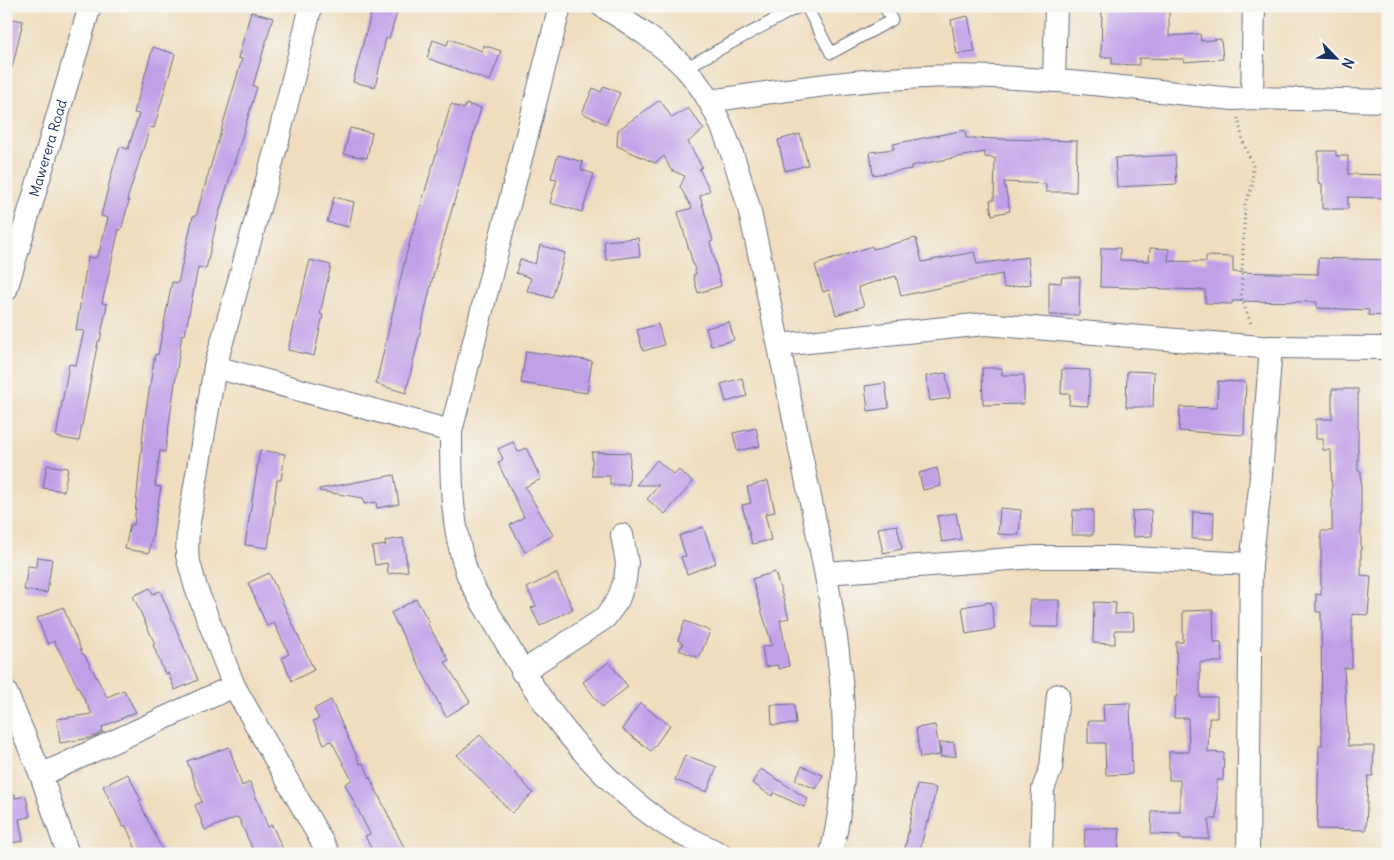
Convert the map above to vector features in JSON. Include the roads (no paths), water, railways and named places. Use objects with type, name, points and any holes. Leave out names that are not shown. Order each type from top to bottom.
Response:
[{"type":"street","name":"Mawerera Road","points":[[7,284],[90,6]]},
{"type":"street","points":[[311,6],[277,144],[215,367],[189,518],[187,555],[196,588],[234,686],[329,854]]},
{"type":"street","points":[[560,6],[451,431],[451,490],[456,529],[468,574],[522,672],[554,718],[610,780],[660,822],[720,854]]},
{"type":"street","points":[[602,6],[640,30],[685,68],[709,101],[732,151],[749,208],[826,573],[839,673],[844,741],[837,828],[831,854]]},
{"type":"street","points":[[1054,81],[1056,6]]},
{"type":"street","points":[[1242,99],[1254,6]]},
{"type":"street","points":[[709,101],[827,83],[924,77],[995,77],[1054,81],[1242,99],[1388,101]]},
{"type":"street","points":[[779,345],[985,324],[1266,347],[1388,348]]},
{"type":"street","points":[[1248,854],[1251,564],[1260,488],[1266,347]]},
{"type":"street","points":[[215,367],[451,431]]},
{"type":"street","points":[[522,672],[605,618],[618,600],[625,580],[627,563],[622,535]]},
{"type":"street","points":[[826,573],[1037,557],[1112,557],[1251,564]]},
{"type":"street","points":[[41,775],[234,686]]},
{"type":"street","points":[[6,692],[41,775],[68,854]]},
{"type":"street","points":[[1041,854],[1043,789],[1051,768],[1058,695]]},
{"type":"lane","points":[[685,68],[800,6]]},
{"type":"lane","points":[[806,6],[831,53],[892,20],[884,6]]}]
